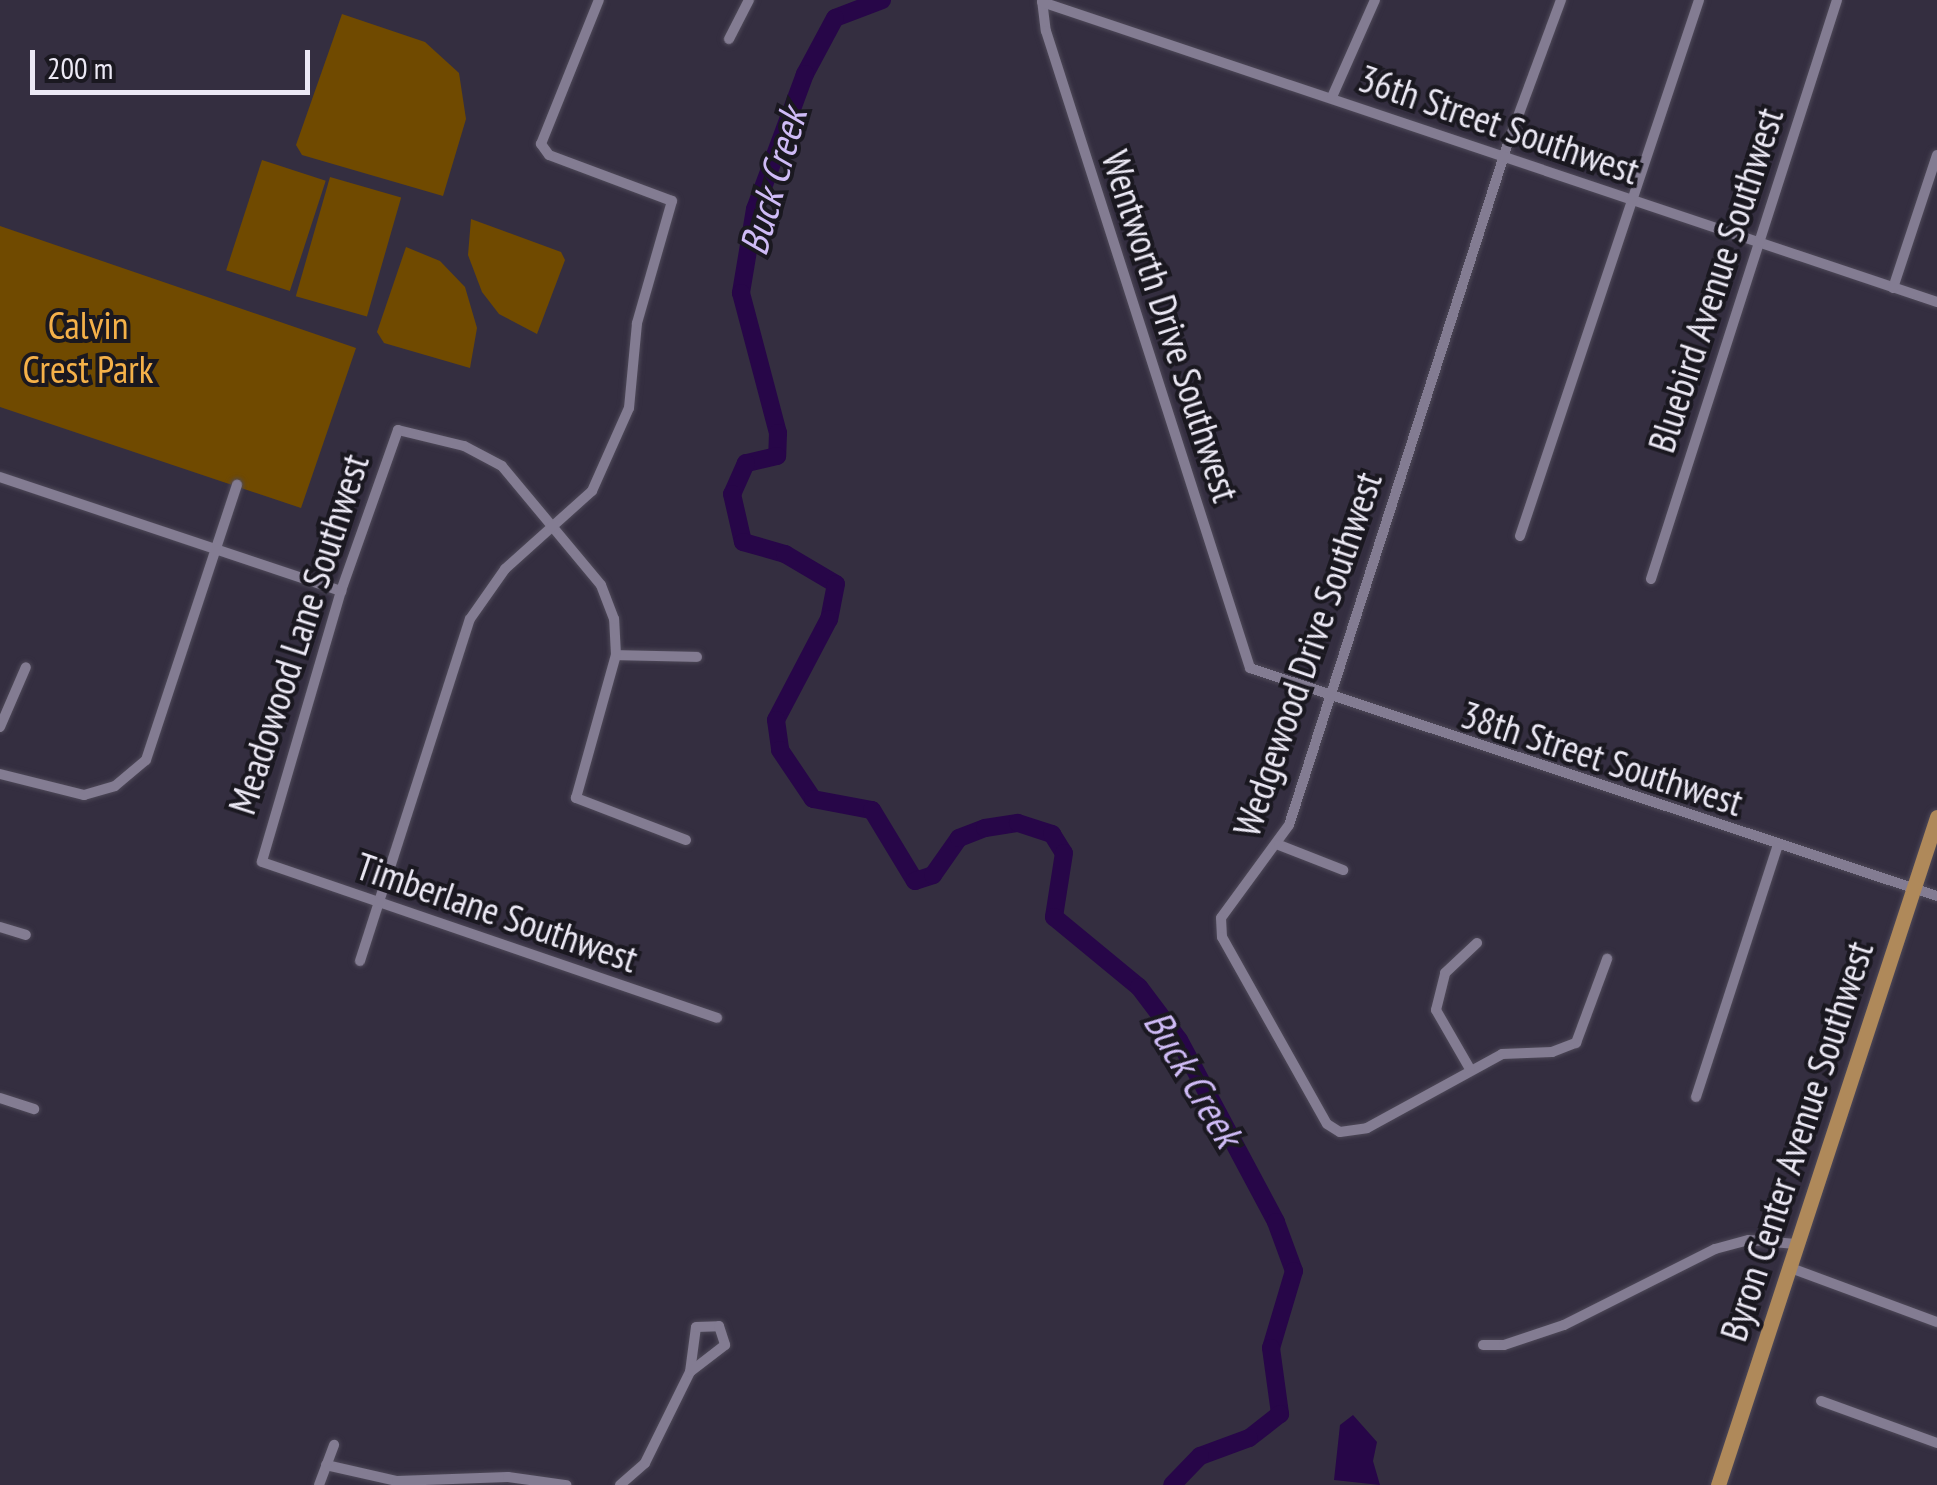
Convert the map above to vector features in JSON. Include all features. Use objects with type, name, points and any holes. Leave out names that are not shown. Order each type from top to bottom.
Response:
[{"type":"main road","name":"Byron Center Avenue Southwest","points":[[1718,1485],[1937,817]]},
{"type":"street","points":[[360,960],[466,628],[496,579],[592,491],[622,436],[637,324],[673,204],[666,195],[542,148],[599,0]]},
{"type":"street","points":[[729,39],[749,0]]},
{"type":"street","points":[[1332,97],[1376,0]]},
{"type":"street","name":"Wedgewood Drive Southwest","points":[[1561,0],[1503,160],[1280,845],[1226,906],[1222,936],[1326,1124],[1356,1133],[1502,1054],[1552,1052],[1576,1043],[1607,959]]},
{"type":"street","points":[[1520,536],[1699,0]]},
{"type":"street","name":"Bluebird Avenue Southwest","points":[[1651,579],[1837,0]]},
{"type":"street","name":"36th Street Southwest","points":[[1042,1],[1332,97],[1503,160],[1937,302]]},
{"type":"street","name":"Wentworth Drive Southwest","points":[[1042,1],[1046,31],[1250,668]]},
{"type":"street","points":[[1893,288],[1937,155]]},
{"type":"street","name":"Meadowood Lane Southwest","points":[[260,858],[341,592],[398,430],[494,460],[556,528]]},
{"type":"street","points":[[0,477],[341,592]]},
{"type":"street","points":[[0,774],[71,795],[121,783],[155,745],[237,485]]},
{"type":"street","points":[[556,528],[606,593],[616,656],[576,798],[686,840]]},
{"type":"street","points":[[616,656],[698,657]]},
{"type":"street","points":[[0,727],[26,667]]},
{"type":"street","name":"38th Street Southwest","points":[[1250,668],[1330,700],[1937,896]]},
{"type":"street","points":[[1280,845],[1344,870]]},
{"type":"street","points":[[1696,1097],[1776,847]]},
{"type":"street","name":"Timberlane Southwest","points":[[260,858],[378,904],[717,1018]]},
{"type":"street","points":[[0,926],[26,936]]},
{"type":"street","points":[[1470,1069],[1436,1010],[1444,973],[1477,943]]},
{"type":"street","points":[[0,1098],[34,1109]]},
{"type":"street","points":[[1483,1345],[1504,1345],[1564,1325],[1715,1249],[1749,1240],[1796,1244]]},
{"type":"street","points":[[1788,1267],[1937,1322]]},
{"type":"street","points":[[623,1484],[644,1462],[690,1372],[693,1332],[700,1324],[714,1323],[726,1333],[725,1345],[690,1372]]},
{"type":"street","points":[[1820,1401],[1937,1443]]},
{"type":"street","points":[[319,1485],[334,1445]]},
{"type":"street","points":[[326,1465],[381,1480],[508,1476],[566,1485]]},
{"type":"green space","points":[[342,14],[425,42],[459,73],[466,119],[443,196],[302,155],[296,145]]},
{"type":"green space","points":[[262,160],[326,181],[290,291],[226,270]]},
{"type":"green space","points":[[330,177],[401,197],[367,317],[296,296]]},
{"type":"green space","points":[[471,219],[561,252],[565,260],[537,334],[499,314],[482,292],[468,255]]},
{"type":"green space","name":"Calvin Crest Park","points":[[0,226],[356,348],[301,508],[0,407]]},
{"type":"green space","points":[[406,247],[440,261],[465,287],[477,328],[470,368],[384,343],[377,332]]},
{"type":"shaded area","points":[[1353,1415],[1377,1442],[1373,1461],[1380,1485],[1334,1480],[1340,1425]]},
{"type":"waterway","name":"Buck Creek","points":[[882,0],[835,18],[805,74],[755,209],[741,293],[778,433],[777,456],[746,463],[732,494],[743,542],[785,554],[836,584],[829,619],[776,720],[780,750],[813,799],[872,810],[915,881],[933,875],[959,838],[985,828],[1018,823],[1052,834],[1064,853],[1054,917],[1139,987],[1179,1040],[1276,1222],[1294,1271],[1271,1348],[1280,1414],[1249,1438],[1200,1456],[1172,1485]]}]
